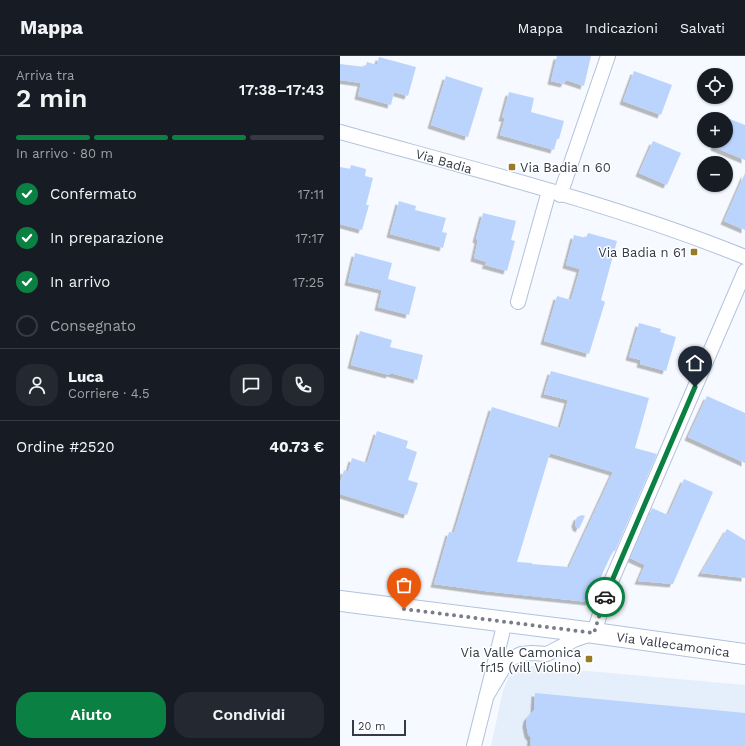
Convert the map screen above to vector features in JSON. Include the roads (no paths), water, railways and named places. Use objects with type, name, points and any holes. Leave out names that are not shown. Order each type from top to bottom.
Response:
[{"type":"main road","name":"Via Vallecamonica","points":[[340,601],[594,633],[745,654]]},
{"type":"street","points":[[518,302],[554,193],[608,56]]},
{"type":"street","name":"Via Badia","points":[[340,132],[657,224],[745,257]]},
{"type":"street","points":[[486,697],[508,660],[514,656],[532,653],[547,654],[574,640],[594,633],[607,591],[745,271]]},
{"type":"street","points":[[474,746],[505,622]]},
{"type":"place","name":"Via Badia n 60","points":[[512,167]]},
{"type":"place","name":"Via Badia n 61","points":[[694,252]]},
{"type":"place","name":"Via Valle Camonica fr.15 (vill Violino)","points":[[589,659]]}]
